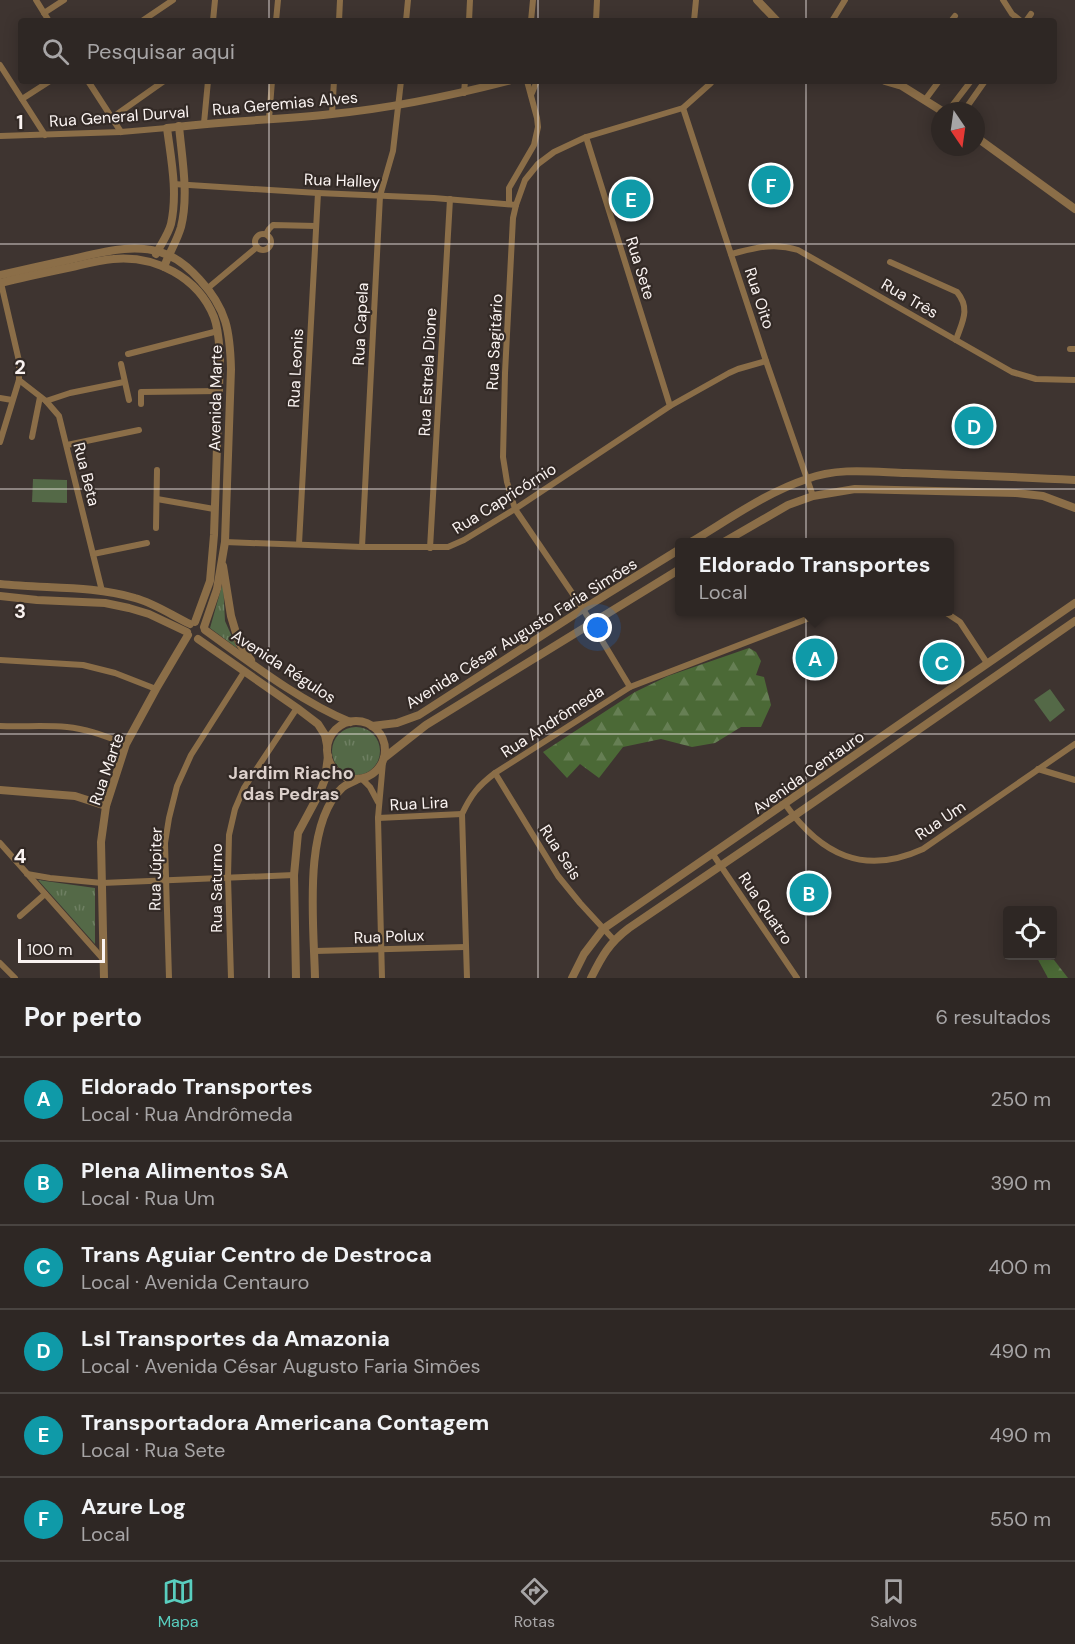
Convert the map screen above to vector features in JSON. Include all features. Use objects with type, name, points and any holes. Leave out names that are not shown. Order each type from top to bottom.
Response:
[{"type":"street","points":[[36,0],[47,18]]},
{"type":"street","points":[[44,13],[64,0]]},
{"type":"street","points":[[146,18],[173,0]]},
{"type":"street","points":[[213,18],[215,0]]},
{"type":"street","points":[[276,18],[278,0]]},
{"type":"street","points":[[339,18],[340,0]]},
{"type":"street","points":[[406,18],[408,0]]},
{"type":"street","points":[[469,18],[470,0]]},
{"type":"street","points":[[531,18],[532,0]]},
{"type":"street","points":[[596,18],[597,0]]},
{"type":"street","points":[[694,18],[696,0]]},
{"type":"street","points":[[758,0],[774,18]]},
{"type":"street","points":[[834,18],[845,0]]},
{"type":"street","points":[[1003,0],[1012,14],[1019,18]]},
{"type":"street","points":[[1027,18],[1031,14]]},
{"type":"street","points":[[0,65],[45,135]]},
{"type":"street","points":[[22,99],[45,84]]},
{"type":"street","points":[[90,84],[121,132]]},
{"type":"street","points":[[113,117],[160,84]]},
{"type":"street","points":[[204,123],[208,84]]},
{"type":"street","points":[[269,119],[272,84]]},
{"type":"street","points":[[332,114],[334,84]]},
{"type":"street","name":"Rua Capela","points":[[362,547],[380,195],[393,151],[401,84]]},
{"type":"street","points":[[464,93],[465,84]]},
{"type":"street","name":"Rua Geremias Alves","points":[[204,123],[332,114],[399,105],[464,93],[497,84]]},
{"type":"street","points":[[513,204],[509,188],[537,137],[537,118],[528,84]]},
{"type":"street","points":[[531,95],[536,84]]},
{"type":"street","name":"Rua Sagitário","points":[[630,687],[583,609],[515,509],[507,482],[503,457],[513,204],[525,180],[538,164],[554,152],[586,137],[683,108],[710,84]]},
{"type":"street","points":[[905,84],[931,103]]},
{"type":"street","points":[[926,100],[937,84]]},
{"type":"street","points":[[955,102],[969,84]]},
{"type":"street","points":[[970,102],[983,84]]},
{"type":"street","name":"Rua Oito","points":[[683,108],[813,496]]},
{"type":"street","name":"Rua General Durval","points":[[0,136],[121,132],[204,123]]},
{"type":"street","points":[[164,267],[180,228],[183,213],[184,184],[179,126]]},
{"type":"street","points":[[154,263],[157,251],[164,242],[170,225],[174,184],[167,128]]},
{"type":"street","name":"Rua Sete","points":[[586,137],[670,406]]},
{"type":"street","points":[[985,144],[1075,209]]},
{"type":"street","name":"Rua Halley","points":[[174,184],[513,204]]},
{"type":"street","name":"Rua Leonis","points":[[299,544],[318,194]]},
{"type":"street","name":"Rua Estrela Dione","points":[[430,548],[450,199]]},
{"type":"street","points":[[266,234],[273,225],[316,226]]},
{"type":"street","points":[[261,233],[266,234],[271,240],[269,247],[264,250],[257,247],[255,238],[261,233]]},
{"type":"street","name":"Rua Três","points":[[731,254],[770,245],[787,246],[798,250],[1012,372],[1036,379],[1075,380]]},
{"type":"street","points":[[201,294],[257,247]]},
{"type":"street","name":"Avenida Marte","points":[[0,275],[102,253],[137,249],[157,251],[169,255],[195,275],[208,288],[220,306],[227,324],[231,369],[225,542],[217,589],[203,636],[192,632],[210,581],[220,391],[218,331],[210,307],[186,279],[154,263],[134,259],[113,258],[0,282]]},
{"type":"street","points":[[890,262],[957,292],[963,300],[965,310],[956,340]]},
{"type":"street","points":[[0,282],[19,361],[19,380],[0,442]]},
{"type":"street","points":[[128,354],[218,331]]},
{"type":"street","name":"Rua Capricórnio","points":[[225,542],[362,547],[448,547],[464,540],[515,509],[670,406],[729,373],[766,361]]},
{"type":"street","points":[[121,364],[129,400]]},
{"type":"street","name":"Rua Beta","points":[[19,380],[43,399],[59,416],[102,591]]},
{"type":"street","points":[[32,437],[43,399],[124,382]]},
{"type":"street","points":[[141,404],[141,392],[220,391]]},
{"type":"street","points":[[0,398],[12,400]]},
{"type":"street","points":[[67,445],[139,430]]},
{"type":"street","points":[[156,528],[157,470]]},
{"type":"street","points":[[699,538],[760,500],[807,478],[843,472],[1075,480]]},
{"type":"street","points":[[732,538],[788,505],[813,496],[855,489],[1016,493],[1043,496],[1075,508]]},
{"type":"street","points":[[157,499],[225,509]]},
{"type":"street","points":[[93,554],[147,543]]},
{"type":"street","name":"Avenida César Augusto Faria Simões","points":[[372,726],[397,723],[419,715],[675,552]]},
{"type":"street","points":[[222,557],[239,643],[255,666]]},
{"type":"street","name":"Avenida César Augusto Faria Simões","points":[[383,760],[426,725],[675,572]]},
{"type":"street","name":"Avenida Régulos","points":[[0,584],[102,591],[138,598],[192,632],[318,724],[325,735],[328,746]]},
{"type":"street","name":"Avenida Régulos","points":[[0,596],[105,603],[129,608],[192,632]]},
{"type":"street","name":"Avenida Centauro","points":[[572,978],[584,954],[603,929],[1075,603]]},
{"type":"street","name":"Rua Andrômeda","points":[[462,814],[469,799],[481,784],[495,773],[630,687],[815,616]]},
{"type":"street","points":[[951,616],[960,622],[987,663]]},
{"type":"street","name":"Avenida Centauro","points":[[591,978],[614,940],[629,927],[794,816],[1075,621]]},
{"type":"street","name":"Avenida Régulos","points":[[192,632],[201,623],[205,629],[255,666],[316,705],[350,722]]},
{"type":"street","name":"Rua Marte","points":[[104,978],[101,842],[106,806],[126,744],[156,688],[192,632]]},
{"type":"street","points":[[0,660],[83,665],[115,672],[156,688]]},
{"type":"street","name":"Rua Júpiter","points":[[169,978],[165,843],[169,818],[177,786],[191,755],[244,672]]},
{"type":"street","name":"Rua Saturno","points":[[231,978],[228,877],[229,835],[235,809],[244,788],[297,708]]},
{"type":"street","points":[[296,978],[294,875],[298,833],[322,785],[327,769],[330,738],[342,725],[358,721],[372,726],[379,732],[384,740],[385,749],[378,802],[382,978]]},
{"type":"street","points":[[0,726],[64,727],[84,730],[126,744]]},
{"type":"street","name":"Rua Um","points":[[785,804],[817,839],[842,855],[869,861],[902,858],[923,849],[1075,744]]},
{"type":"street","points":[[328,756],[336,770],[350,778],[360,778],[378,802]]},
{"type":"street","points":[[315,978],[313,866],[317,837],[335,796],[343,787],[377,770],[383,760]]},
{"type":"street","points":[[1038,769],[1075,780]]},
{"type":"street","name":"Rua Seis","points":[[495,773],[558,876],[614,940]]},
{"type":"street","points":[[0,790],[75,796],[106,806]]},
{"type":"street","points":[[462,814],[467,978]]},
{"type":"street","name":"Rua Lira","points":[[378,818],[462,814]]},
{"type":"street","points":[[0,843],[104,959]]},
{"type":"street","name":"Rua Quatro","points":[[712,853],[797,978]]},
{"type":"street","points":[[27,874],[102,883],[294,875]]},
{"type":"street","points":[[20,916],[45,894]]},
{"type":"street","name":"Rua Polux","points":[[315,951],[465,947]]},
{"type":"street","points":[[0,963],[15,978]]},
{"type":"green space","points":[[33,479],[67,480],[67,503],[32,502]]},
{"type":"green space","points":[[223,582],[225,621],[237,648],[210,628]]},
{"type":"green space","points":[[749,648],[756,652],[761,661],[756,675],[764,677],[771,705],[761,727],[741,727],[715,743],[692,747],[661,739],[623,747],[599,778],[580,764],[567,778],[543,752],[635,692],[668,676]]},
{"type":"green space","points":[[1050,689],[1065,710],[1050,722],[1034,700]]},
{"type":"green space","points":[[351,727],[361,727],[376,737],[380,751],[379,760],[370,771],[361,775],[351,775],[336,765],[332,756],[332,746],[342,731]]},
{"type":"green space","points":[[38,880],[95,888],[95,944]]},
{"type":"green space","points":[[1038,960],[1054,960],[1068,978],[1048,978]]},
{"type":"place","name":"Azure Log","points":[[771,185]]},
{"type":"place","name":"Transportadora Americana Contagem","points":[[631,199]]},
{"type":"place","name":"Lsl Transportes da Amazonia","points":[[974,426]]},
{"type":"place","name":"Eldorado Transportes","points":[[815,658]]},
{"type":"place","name":"Trans Aguiar Centro de Destroca","points":[[942,662]]},
{"type":"place","name":"Plena Alimentos SA","points":[[809,893]]},
{"type":"district","name":"Jardim Riacho das Pedras","points":[[291,783]]}]
